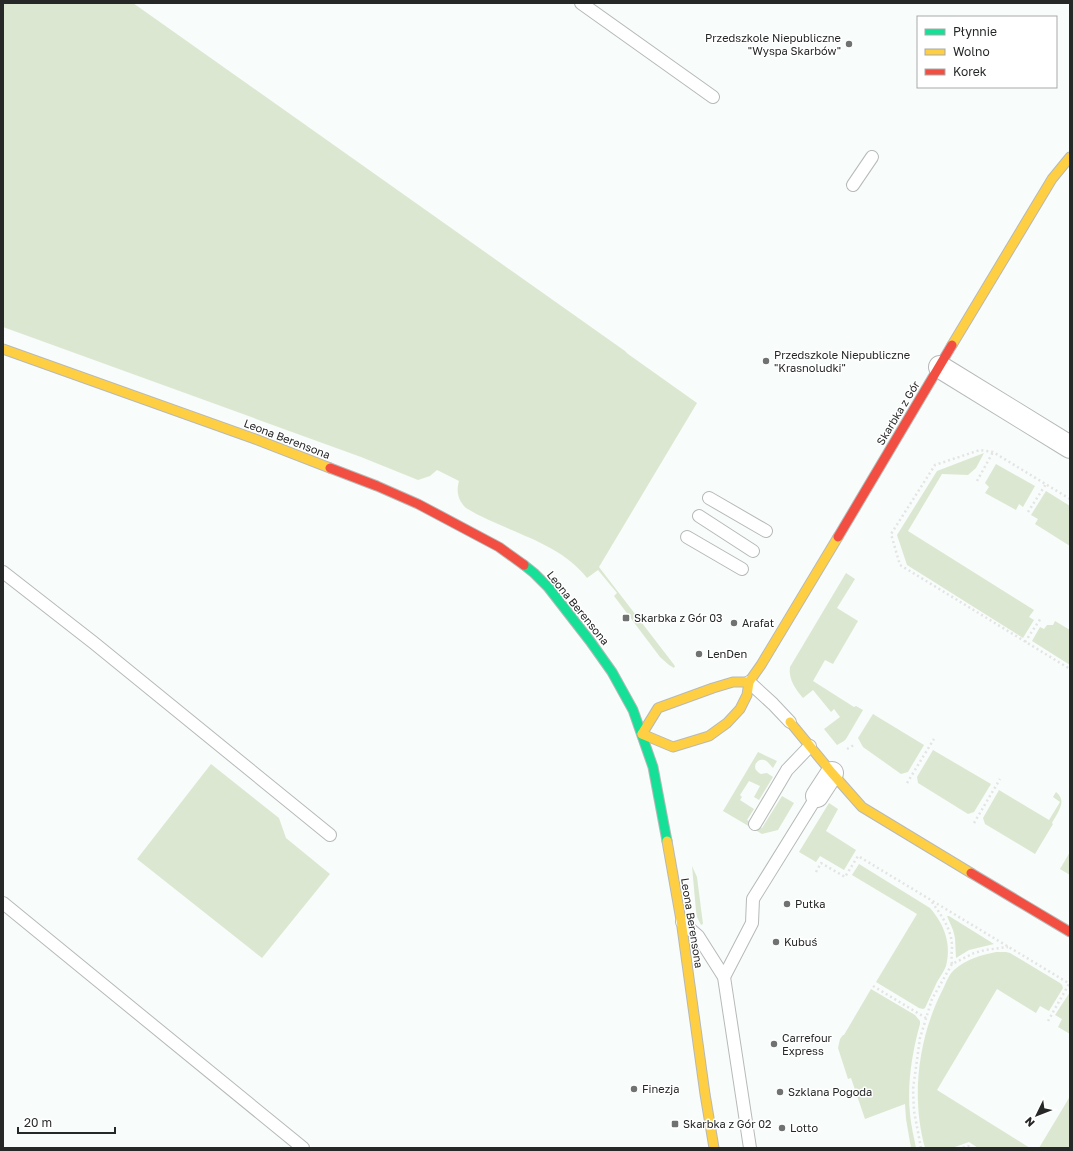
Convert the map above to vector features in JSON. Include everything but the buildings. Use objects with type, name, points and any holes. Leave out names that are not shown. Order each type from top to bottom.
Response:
[{"type":"street","name":"Skarbka z Gór","points":[[642,734],[673,747],[709,736],[727,723],[740,709],[747,695],[749,682],[1052,179],[1070,157]]},
{"type":"street","name":"Leona Berensona","points":[[3,349],[255,439],[377,486],[418,504],[499,547],[516,558],[548,587],[612,672],[625,696],[642,734],[653,767],[681,920],[714,1148]]},
{"type":"street","points":[[940,367],[1070,447]]},
{"type":"street","points":[[642,734],[658,708],[691,695],[733,682],[749,682]]},
{"type":"street","points":[[790,722],[862,807],[1070,932]]},
{"type":"street","points":[[817,796],[832,773]]},
{"type":"lane","points":[[581,3],[713,97]]},
{"type":"lane","points":[[853,185],[872,157]]},
{"type":"lane","points":[[710,498],[766,531]]},
{"type":"lane","points":[[699,516],[753,551]]},
{"type":"lane","points":[[687,537],[742,569]]},
{"type":"lane","points":[[3,572],[94,643],[330,835]]},
{"type":"lane","points":[[749,682],[790,722]]},
{"type":"lane","points":[[755,824],[787,770],[810,746]]},
{"type":"lane","points":[[724,977],[752,923],[753,899],[817,796]]},
{"type":"lane","points":[[3,903],[303,1148]]},
{"type":"lane","points":[[681,920],[698,936],[724,977],[750,1148]]},
{"type":"path","points":[[1070,499],[993,452],[980,450],[935,465],[891,534],[900,565],[1070,669]]},
{"type":"path","points":[[977,481],[993,452]]},
{"type":"path","points":[[1028,512],[1046,484]]},
{"type":"path","points":[[1025,642],[1041,618]]},
{"type":"path","points":[[907,783],[934,739]]},
{"type":"path","points":[[849,748],[854,745]]},
{"type":"path","points":[[974,823],[1000,779]]},
{"type":"path","points":[[816,872],[821,863],[845,877],[858,856],[1070,984],[1048,1021]]},
{"type":"path","points":[[921,1148],[914,1111],[913,1089],[920,1038],[932,999],[952,964],[952,944],[950,934],[943,918],[931,900]]},
{"type":"path","points":[[952,964],[974,953],[1008,947]]},
{"type":"path","points":[[873,986],[926,1018]]},
{"type":"path","points":[[963,1148],[968,1146],[971,1148]]},
{"type":"green space","points":[[3,3],[133,3],[697,403],[599,567],[675,666],[674,668],[660,657],[614,596],[617,593],[598,570],[587,578],[575,565],[547,546],[497,524],[466,508],[458,496],[459,481],[437,470],[430,476],[418,480],[361,457],[3,327]]},
{"type":"green space","points":[[984,453],[976,468],[968,475],[942,474],[908,531],[1034,610],[1029,617],[1034,620],[1023,638],[907,565],[897,535],[937,471]]},
{"type":"green space","points":[[996,464],[1035,486],[1023,507],[1019,504],[1016,510],[985,493],[989,487],[985,483]]},
{"type":"green space","points":[[1046,491],[1070,506],[1070,546],[1035,524],[1038,519],[1031,515]]},
{"type":"green space","points":[[846,573],[855,579],[837,608],[858,621],[833,664],[825,660],[813,681],[854,707],[856,706],[863,710],[846,739],[837,745],[824,729],[840,717],[834,709],[831,712],[813,690],[803,698],[793,684],[790,676],[790,667]]},
{"type":"green space","points":[[1055,621],[1070,630],[1070,665],[1032,641],[1040,627],[1044,629],[1047,625],[1053,625]]},
{"type":"green space","points":[[873,714],[924,745],[908,772],[901,774],[863,747],[858,738]]},
{"type":"green space","points":[[933,750],[991,784],[974,812],[968,814],[918,783],[917,777]]},
{"type":"green space","points":[[758,752],[777,761],[773,768],[764,760],[758,761],[756,764],[755,768],[760,774],[767,773],[773,777],[759,800],[754,797],[760,786],[749,781],[740,795],[742,797],[740,800],[754,809],[747,820],[762,828],[782,796],[794,803],[778,830],[762,834],[723,811]]},
{"type":"green space","points":[[211,764],[279,818],[286,838],[330,874],[262,958],[137,859]]},
{"type":"green space","points":[[999,790],[1049,820],[1060,802],[1053,797],[1056,792],[1061,799],[1059,811],[1052,823],[1053,824],[1035,854],[985,824],[983,818]]},
{"type":"green space","points":[[829,803],[838,809],[826,831],[856,850],[844,870],[820,856],[816,862],[799,852]]},
{"type":"green space","points":[[1070,852],[1070,875],[1060,869]]},
{"type":"green space","points":[[859,864],[930,908],[943,928],[946,935],[948,958],[946,966],[925,1008],[923,1009],[876,982],[917,914],[852,875]]},
{"type":"green space","points":[[692,866],[697,877],[703,924],[701,925],[696,911]]},
{"type":"green space","points":[[947,916],[994,944],[969,950],[956,958],[955,938]]},
{"type":"green space","points":[[996,952],[1010,953],[1060,983],[1063,988],[1049,1011],[1040,1006],[1036,1013],[997,989],[937,1090],[1030,1148],[978,1148],[969,1142],[952,1148],[925,1148],[918,1109],[919,1069],[922,1050],[933,1011],[948,978],[954,970],[969,960]]},
{"type":"green space","points":[[871,989],[915,1015],[920,1021],[913,1057],[909,1091],[910,1118],[916,1148],[911,1148],[905,1104],[865,1119],[851,1078],[848,1079],[838,1048],[840,1039],[844,1035]]},
{"type":"green space","points":[[1070,992],[1070,1034],[1058,1027],[1062,1019],[1055,1015]]},
{"type":"green space","points":[[1070,1096],[1070,1148],[1039,1148],[1066,1103]]},
{"type":"traffic: fast","points":[[524,565],[548,587],[590,641],[612,672],[633,710],[653,767],[667,841]]},
{"type":"traffic: slow","points":[[952,345],[1052,179],[1070,157]]},
{"type":"traffic: slow","points":[[3,349],[255,439],[330,468]]},
{"type":"traffic: slow","points":[[642,734],[673,747],[709,736],[727,723],[740,709],[747,695],[749,682],[761,665],[838,537]]},
{"type":"traffic: slow","points":[[642,734],[658,708],[733,682],[749,682]]},
{"type":"traffic: slow","points":[[790,722],[862,807],[971,873]]},
{"type":"traffic: slow","points":[[667,841],[681,920],[714,1148]]},
{"type":"traffic: jam","points":[[838,537],[952,345]]},
{"type":"traffic: jam","points":[[330,468],[418,504],[499,547],[524,565]]},
{"type":"traffic: jam","points":[[971,873],[1070,932]]},
{"type":"place","name":"Przedszkole Niepubliczne \"Wyspa Skarbów\"","points":[[849,44]]},
{"type":"place","name":"Przedszkole Niepubliczne \"Krasnoludki\"","points":[[766,361]]},
{"type":"place","name":"Skarbka z Gór 03","points":[[626,618]]},
{"type":"place","name":"Arafat","points":[[734,623]]},
{"type":"place","name":"LenDen","points":[[699,654]]},
{"type":"place","name":"Putka","points":[[787,904]]},
{"type":"place","name":"Kubuś","points":[[776,942]]},
{"type":"place","name":"Carrefour Express","points":[[774,1044]]},
{"type":"place","name":"Finezja","points":[[634,1089]]},
{"type":"place","name":"Szklana Pogoda","points":[[780,1092]]},
{"type":"place","name":"Skarbka z Gór 02","points":[[675,1124]]},
{"type":"place","name":"Lotto","points":[[782,1128]]}]
